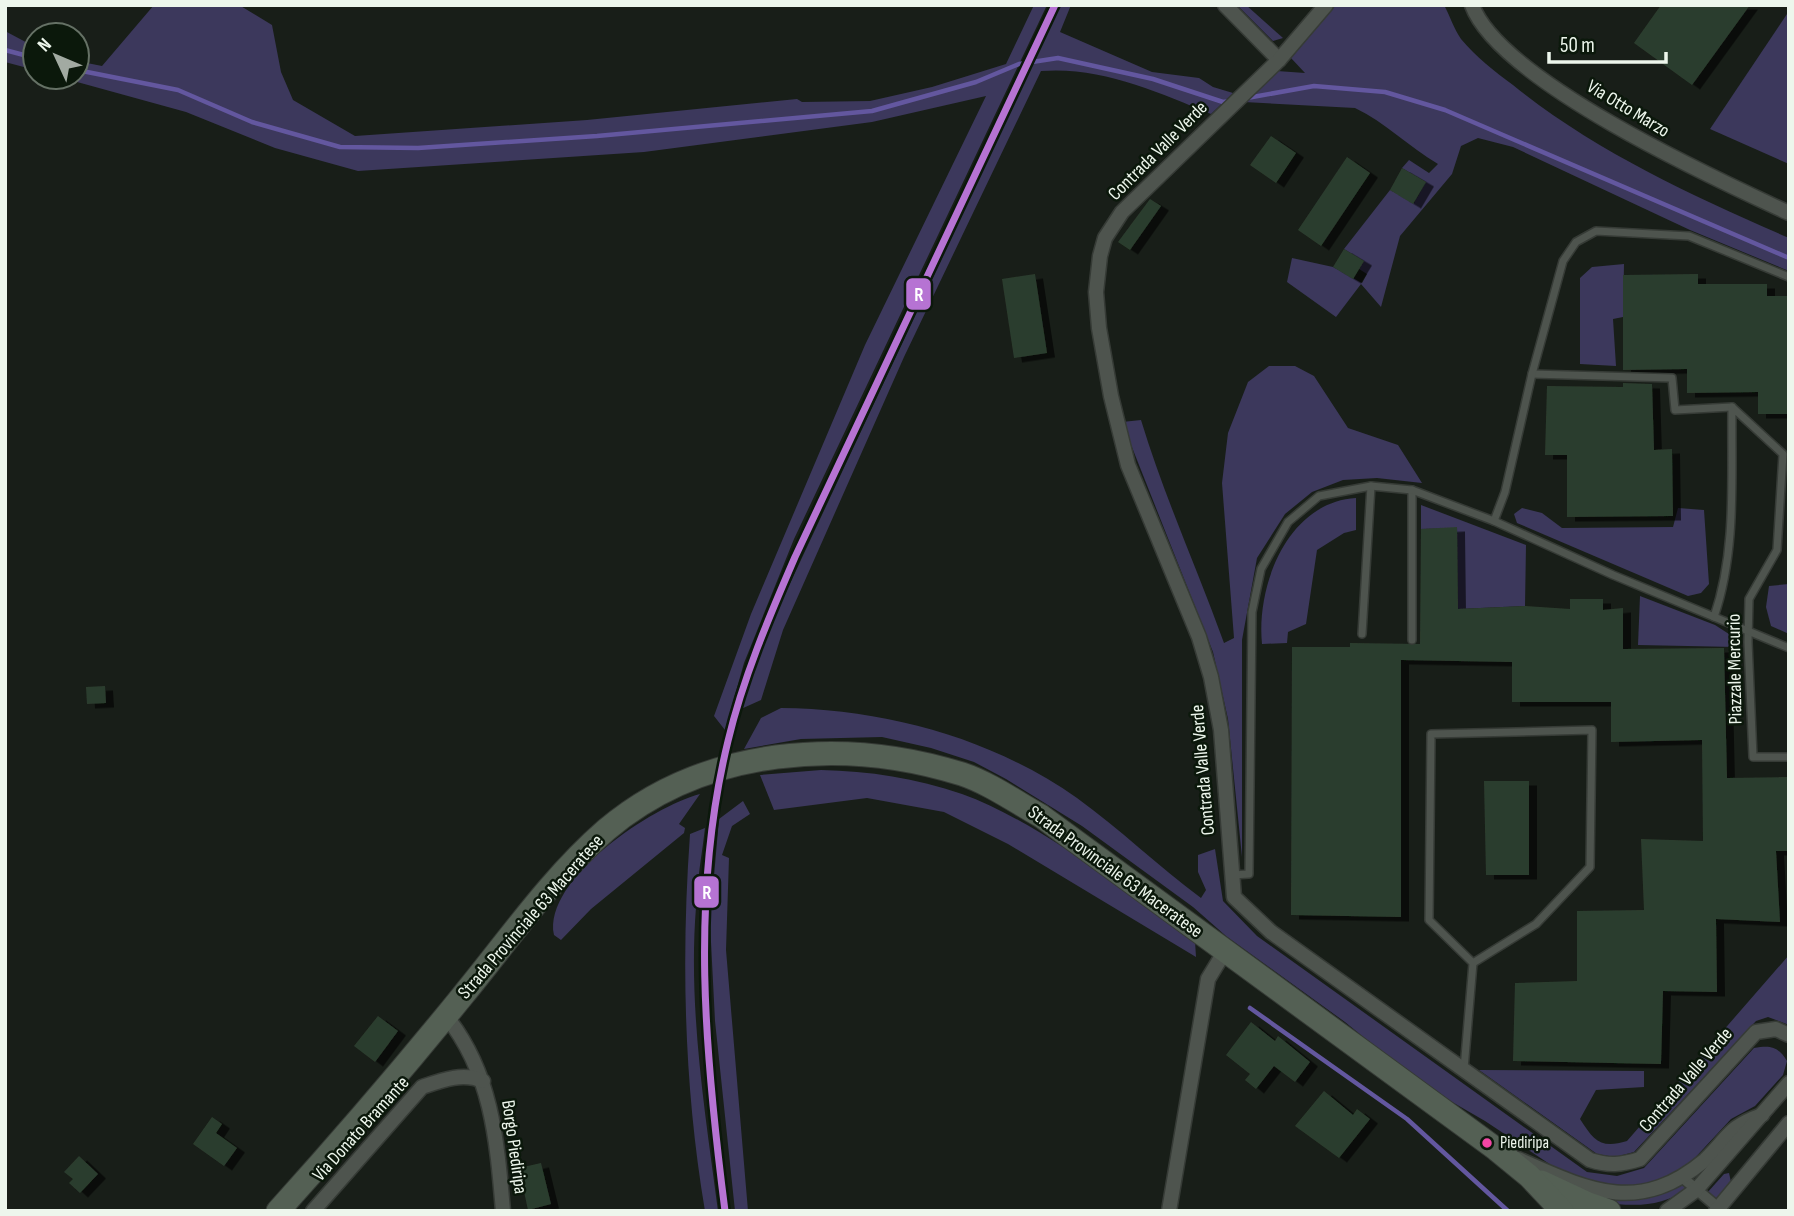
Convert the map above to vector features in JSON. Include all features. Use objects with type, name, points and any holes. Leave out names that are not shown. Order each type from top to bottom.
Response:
[{"type":"main road","name":"Strada Provinciale 63 Maceratese","points":[[278,1211],[446,1016],[570,866],[606,830],[662,794],[699,777],[751,761],[807,753],[882,755],[964,775],[1041,816],[1496,1149],[1529,1175],[1562,1211]]},
{"type":"main road","name":"Strada Provinciale 63 Maceratese","points":[[1529,1175],[1586,1203],[1609,1211]]},
{"type":"street","points":[[1225,5],[1279,60]]},
{"type":"street","name":"Contrada Valle Verde","points":[[1326,5],[1279,60],[1122,212],[1105,238],[1096,292],[1111,396],[1128,465],[1199,637],[1211,677],[1221,730],[1234,897],[1248,914],[1590,1160],[1615,1166],[1640,1159],[1657,1144],[1756,1032],[1776,1028],[1789,1035]]},
{"type":"street","name":"Via Otto Marzo","points":[[1472,5],[1499,42],[1577,102],[1672,158],[1789,213]]},
{"type":"street","points":[[1169,1211],[1208,979],[1225,951]]},
{"type":"street","name":"Borgo Piediripa","points":[[446,1016],[473,1055],[483,1081],[496,1136],[503,1211]]},
{"type":"street","name":"Via Donato Bramante","points":[[313,1211],[422,1087],[447,1078],[473,1076],[483,1081]]},
{"type":"street","points":[[1667,1211],[1696,1190],[1789,1083]]},
{"type":"street","points":[[1496,1149],[1582,1189],[1605,1195],[1634,1195],[1656,1190],[1683,1178],[1705,1160],[1738,1123],[1762,1115]]},
{"type":"street","points":[[1683,1178],[1718,1210],[1789,1123]]},
{"type":"lane","points":[[1494,521],[1505,492],[1532,374],[1563,261],[1576,242],[1597,231],[1689,236],[1789,277]]},
{"type":"lane","points":[[1532,374],[1672,378],[1675,410],[1732,407]]},
{"type":"lane","name":"Piazzale Mercurio","points":[[1714,617],[1730,545],[1732,407]]},
{"type":"lane","name":"Piazzale Mercurio","points":[[1732,407],[1783,454],[1777,550],[1749,599],[1748,631],[1753,757],[1789,757]]},
{"type":"lane","points":[[1362,634],[1371,486]]},
{"type":"lane","points":[[1231,875],[1249,874],[1252,612],[1261,569],[1288,522],[1319,496],[1371,486],[1412,490],[1494,521],[1789,648]]},
{"type":"lane","points":[[1412,490],[1412,640]]},
{"type":"lane","points":[[1592,730],[1590,867],[1536,924],[1473,963],[1429,920],[1431,734],[1592,730]]},
{"type":"lane","points":[[1464,1070],[1473,963]]},
{"type":"shaded area","points":[[154,5],[239,5],[272,25],[281,72],[293,100],[355,136],[587,120],[797,99],[802,102],[870,101],[932,87],[1006,64],[1034,5],[1047,5],[794,539],[744,663],[725,730],[714,716],[751,614],[865,345],[986,96],[872,122],[644,152],[358,171],[275,148],[186,112],[91,86],[91,64],[102,66]]},
{"type":"shaded area","points":[[1060,5],[1071,5],[1060,32],[1152,72],[1199,78],[1213,87],[1233,93],[1211,114],[1128,82],[1085,73],[1041,71],[904,357],[783,630],[761,700],[741,709],[772,622]]},
{"type":"shaded area","points":[[1237,5],[1246,5],[1283,38],[1273,41]]},
{"type":"shaded area","points":[[1336,5],[1444,5],[1461,39],[1479,58],[1544,109],[1611,151],[1681,189],[1789,238],[1789,271],[1690,230],[1513,147],[1478,138],[1461,146],[1452,174],[1400,236],[1381,307],[1361,284],[1336,317],[1287,282],[1292,258],[1333,267],[1362,283],[1367,274],[1359,269],[1364,261],[1344,249],[1390,190],[1414,203],[1426,182],[1402,168],[1409,160],[1429,173],[1438,164],[1377,120],[1355,108],[1244,102],[1277,71],[1305,73],[1291,58]]},
{"type":"shaded area","points":[[1789,11],[1789,164],[1710,129]]},
{"type":"shaded area","points":[[5,31],[21,40],[21,66],[5,62]]},
{"type":"shaded area","points":[[1624,264],[1623,317],[1613,319],[1616,366],[1580,364],[1580,278],[1592,267]]},
{"type":"shaded area","points":[[1269,366],[1295,366],[1314,376],[1348,428],[1398,445],[1422,483],[1377,478],[1343,480],[1312,492],[1285,514],[1257,558],[1242,640],[1242,857],[1228,719],[1213,652],[1122,422],[1141,420],[1224,643],[1234,638],[1222,483],[1228,433],[1248,382]]},
{"type":"shaded area","points":[[1356,498],[1356,530],[1344,533],[1317,550],[1306,624],[1288,632],[1287,643],[1262,644],[1265,597],[1281,550],[1295,530],[1312,514],[1332,503]]},
{"type":"shaded area","points":[[1421,505],[1526,545],[1525,606],[1458,609],[1457,528],[1421,529]]},
{"type":"shaded area","points":[[1522,508],[1542,513],[1562,528],[1673,527],[1678,508],[1704,510],[1709,584],[1701,593],[1688,596],[1517,523],[1514,514]]},
{"type":"shaded area","points":[[1789,584],[1789,634],[1771,626],[1766,607],[1769,586]]},
{"type":"shaded area","points":[[1640,596],[1715,625],[1732,636],[1736,647],[1638,645]]},
{"type":"shaded area","points":[[781,708],[859,714],[898,721],[973,743],[1010,759],[1077,798],[1201,898],[1206,890],[1198,872],[1198,855],[1215,849],[1223,901],[1257,936],[1587,1172],[1617,1176],[1644,1168],[1754,1048],[1769,1047],[1780,1052],[1787,1061],[1783,1075],[1755,1106],[1731,1119],[1679,1175],[1636,1190],[1572,1179],[1485,1121],[1421,1084],[1345,1022],[1226,936],[1193,907],[1082,826],[974,762],[931,748],[882,737],[801,739],[744,749],[761,718]]},
{"type":"shaded area","points":[[821,770],[910,780],[945,788],[992,806],[1052,840],[1195,941],[1196,957],[1008,844],[944,812],[867,798],[774,810],[760,775]]},
{"type":"shaded area","points":[[700,794],[679,824],[685,828],[684,833],[591,909],[561,940],[554,935],[555,913],[566,891],[583,869],[630,829],[680,801]]},
{"type":"shaded area","points":[[743,801],[750,814],[732,826],[722,855],[729,858],[726,950],[748,1211],[735,1211],[715,1021],[710,922],[719,819]]},
{"type":"shaded area","points":[[705,828],[697,897],[694,983],[703,1098],[718,1211],[705,1211],[693,1117],[686,1023],[690,834]]},
{"type":"shaded area","points":[[1789,955],[1789,1025],[1768,1017],[1756,1021],[1634,1152],[1615,1157],[1597,1154],[1479,1070],[1644,1071],[1644,1087],[1596,1090],[1580,1119],[1599,1141],[1611,1144],[1627,1141]]},
{"type":"shaded area","points":[[1729,1173],[1731,1182],[1715,1201],[1707,1193],[1724,1174]]},
{"type":"shaded area","points":[[1683,1184],[1688,1188],[1656,1203],[1634,1205],[1598,1202],[1601,1198],[1652,1197]]},
{"type":"building","points":[[1661,5],[1750,5],[1692,85],[1634,43]]},
{"type":"building","points":[[1271,136],[1296,153],[1276,183],[1250,165]]},
{"type":"building","points":[[1347,157],[1370,173],[1321,246],[1298,230]]},
{"type":"building","points":[[1402,168],[1426,182],[1413,204],[1390,190]]},
{"type":"building","points":[[1150,199],[1161,206],[1130,250],[1118,242]]},
{"type":"building","points":[[1344,249],[1364,261],[1353,279],[1333,267]]},
{"type":"building","points":[[1035,274],[1047,353],[1014,358],[1002,279]]},
{"type":"building","points":[[1698,274],[1698,284],[1767,284],[1767,296],[1789,296],[1789,414],[1758,414],[1758,392],[1687,393],[1687,369],[1623,370],[1623,275]]},
{"type":"building","points":[[1623,383],[1652,384],[1654,450],[1672,449],[1673,516],[1567,517],[1567,455],[1545,455],[1547,386],[1623,387]]},
{"type":"building","points":[[1457,527],[1458,609],[1525,606],[1570,609],[1570,599],[1603,599],[1603,610],[1623,608],[1623,649],[1724,648],[1727,778],[1789,777],[1789,851],[1776,851],[1780,922],[1716,919],[1717,992],[1663,991],[1661,1064],[1513,1061],[1515,983],[1577,981],[1577,911],[1644,910],[1641,839],[1703,841],[1702,740],[1611,742],[1611,702],[1512,702],[1512,662],[1401,660],[1401,917],[1291,915],[1292,647],[1350,647],[1350,643],[1420,644],[1421,529]]},
{"type":"building","points":[[105,686],[106,703],[87,704],[86,687]]},
{"type":"building","points":[[1484,781],[1529,781],[1529,875],[1486,875]]},
{"type":"building","points":[[378,1016],[398,1031],[375,1062],[354,1046]]},
{"type":"building","points":[[1251,1022],[1275,1041],[1278,1036],[1310,1062],[1295,1082],[1274,1066],[1256,1089],[1245,1080],[1250,1074],[1226,1055]]},
{"type":"building","points":[[1324,1091],[1353,1115],[1357,1109],[1370,1119],[1339,1158],[1295,1126]]},
{"type":"building","points":[[212,1117],[222,1124],[216,1133],[237,1148],[224,1166],[193,1144]]},
{"type":"building","points":[[79,1156],[98,1174],[80,1193],[69,1183],[73,1179],[64,1172]]},
{"type":"building","points":[[541,1163],[551,1204],[528,1210],[519,1168]]},
{"type":"waterway","points":[[5,50],[21,54]]},
{"type":"waterway","points":[[91,73],[178,90],[252,122],[340,147],[418,148],[597,136],[872,111],[976,82],[1019,64],[1058,58],[1153,79],[1223,102],[1231,101]]},
{"type":"waterway","points":[[1247,98],[1314,86],[1385,92],[1445,110],[1789,258]]},
{"type":"waterway","points":[[1250,1008],[1407,1119],[1508,1211]]},
{"type":"transit line","name":"R","points":[[725,1211],[707,1035],[705,917],[716,799],[734,717],[757,648],[795,557],[1055,5]]},
{"type":"place","name":"Piediripa","points":[[1487,1143]]}]
